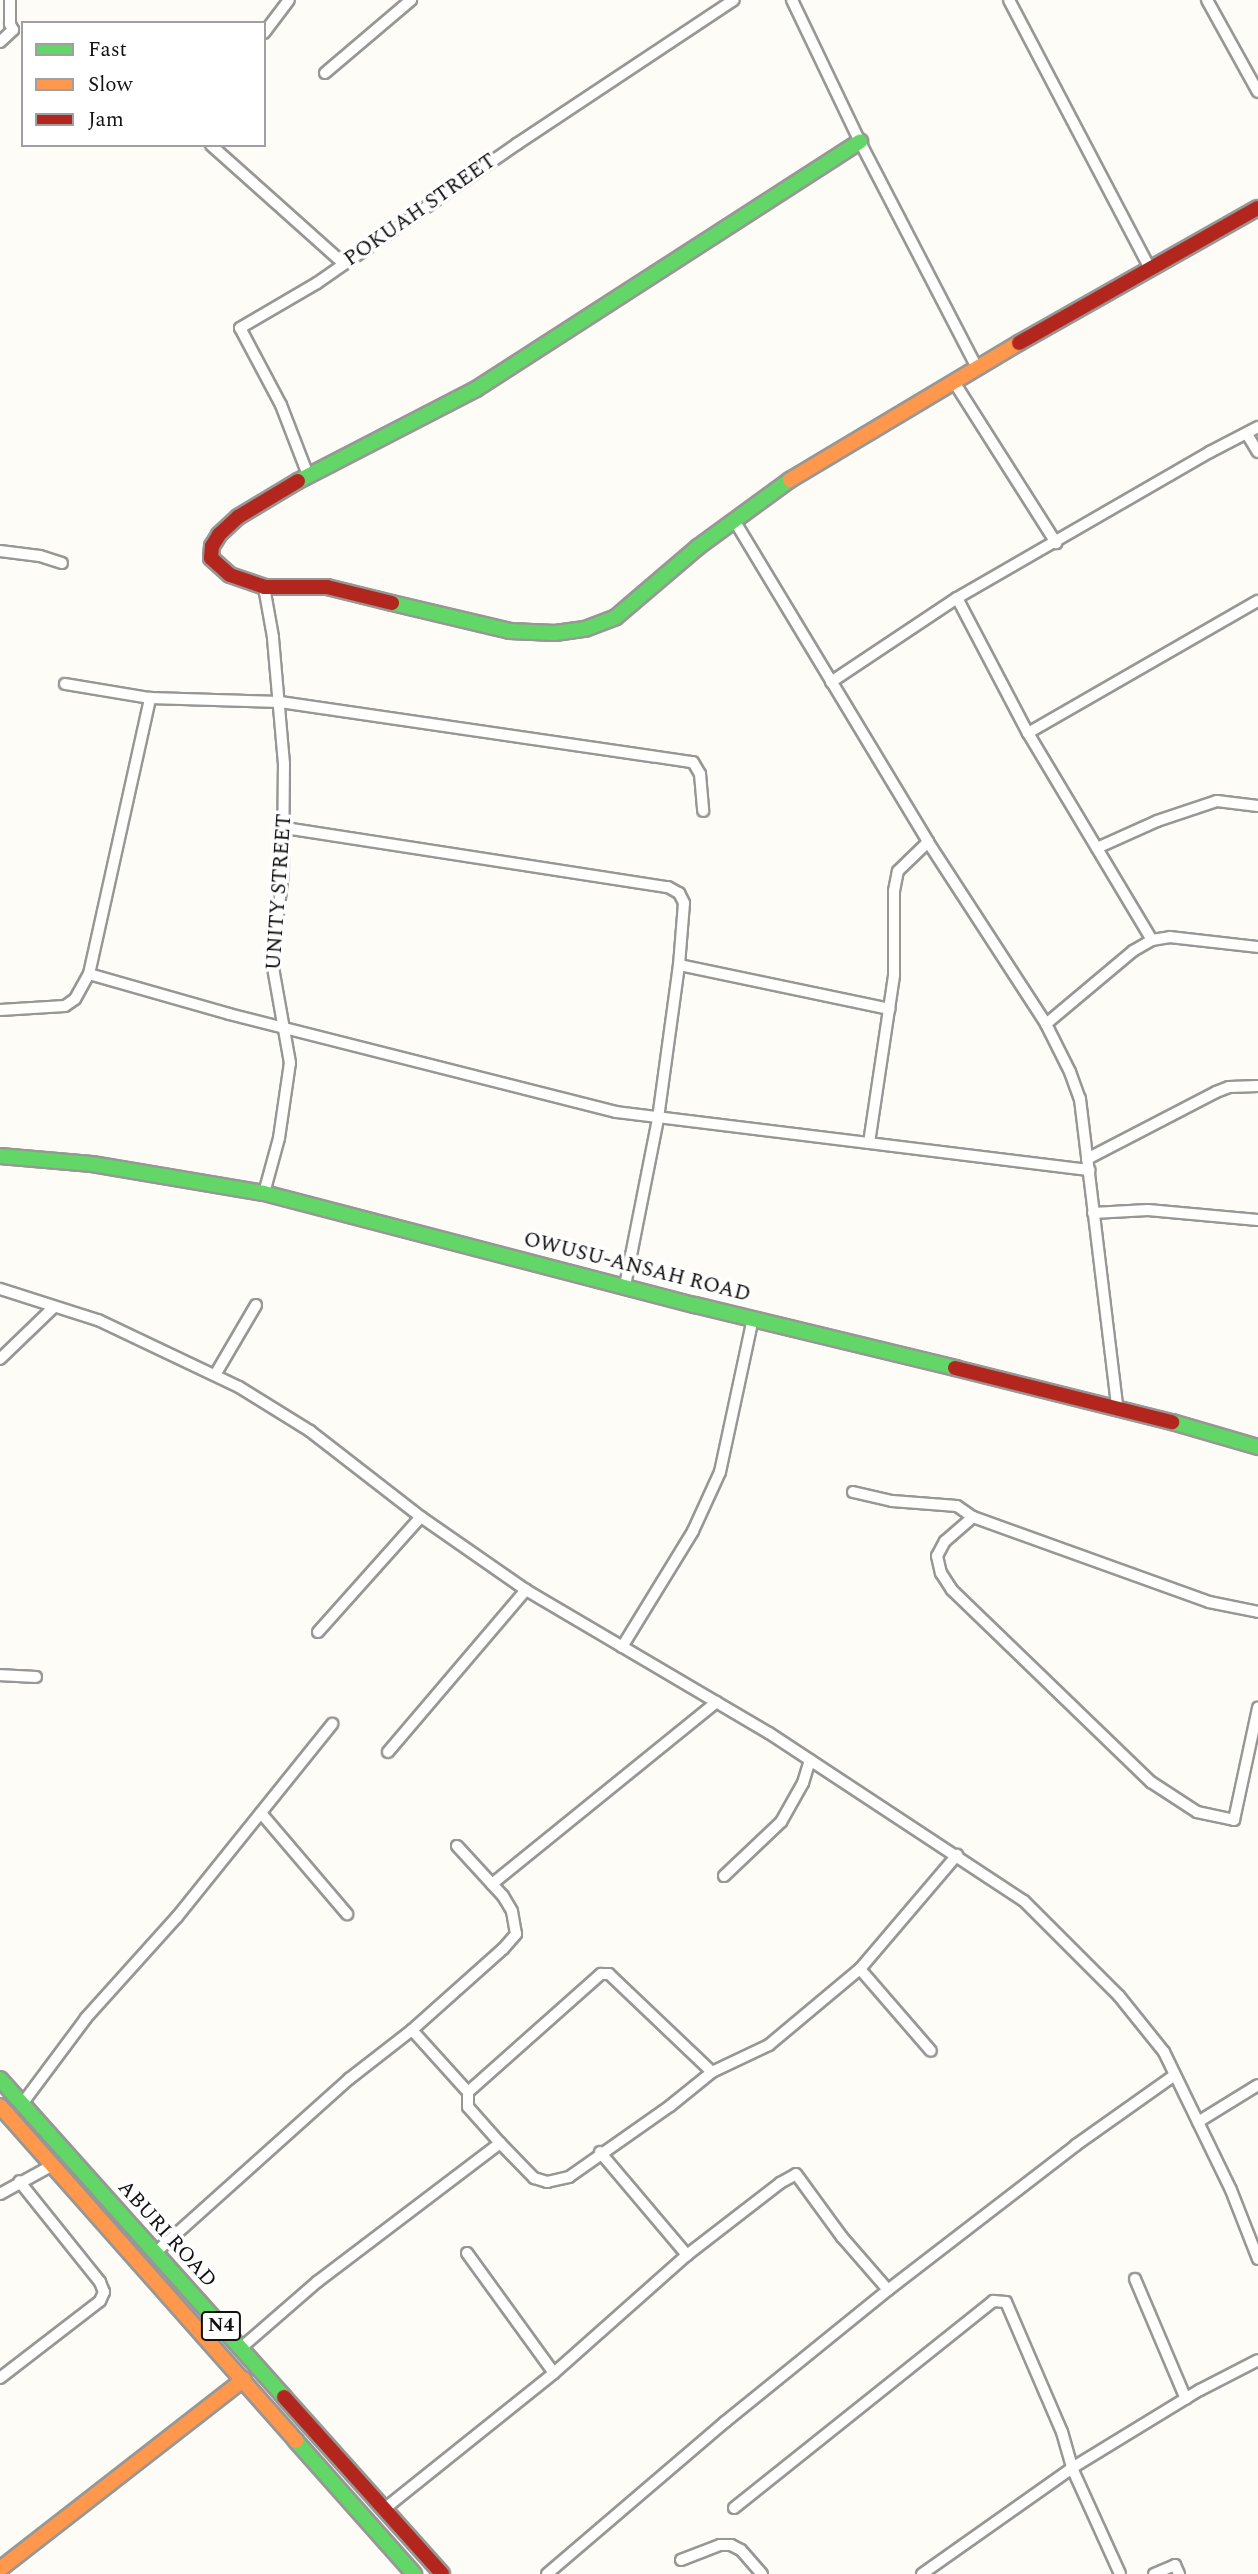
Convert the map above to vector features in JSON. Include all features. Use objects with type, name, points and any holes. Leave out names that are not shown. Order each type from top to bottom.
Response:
[{"type":"main road","points":[[860,142],[476,388],[308,475],[238,517],[212,546],[211,558],[221,570],[264,587],[327,587],[497,628],[555,634],[584,629],[616,617],[734,520],[789,481],[977,368],[1258,208]]},
{"type":"main road","name":"OWUSU-ANSAH ROAD","points":[[0,1156],[92,1164],[264,1192],[625,1286],[1117,1407],[1258,1447]]},
{"type":"main road","name":"ABURI ROAD","points":[[0,2079],[442,2574]]},
{"type":"main road","name":"ABURI ROAD","points":[[0,2106],[414,2574]]},
{"type":"main road","points":[[0,2569],[244,2379]]},
{"type":"street","points":[[0,42],[18,33],[10,24],[10,0]]},
{"type":"street","points":[[266,30],[289,0]]},
{"type":"street","points":[[325,73],[411,0]]},
{"type":"street","name":"POKUAH STREET","points":[[308,475],[281,405],[240,328],[344,264],[517,144],[734,0]]},
{"type":"street","points":[[792,0],[860,142],[977,368]]},
{"type":"street","points":[[1009,0],[1150,268]]},
{"type":"street","points":[[1207,0],[1258,92]]},
{"type":"street","points":[[213,147],[344,264]]},
{"type":"street","points":[[954,382],[1056,543]]},
{"type":"street","points":[[831,682],[957,598],[1258,427]]},
{"type":"street","points":[[1247,434],[1258,452]]},
{"type":"street","points":[[734,520],[928,842],[1046,1024],[1080,1099],[1117,1407]]},
{"type":"street","points":[[0,551],[40,556],[62,563]]},
{"type":"street","name":"UNITY STREET","points":[[264,587],[280,702],[285,828],[272,962],[290,1063],[279,1138],[264,1192]]},
{"type":"street","points":[[957,598],[1028,733],[1152,940]]},
{"type":"street","points":[[1028,733],[1258,601]]},
{"type":"street","points":[[65,684],[150,698],[280,702],[359,716],[693,762],[700,774],[703,811]]},
{"type":"street","points":[[0,1010],[65,1006],[75,999],[89,974],[150,698]]},
{"type":"street","points":[[1097,848],[1157,821],[1217,800],[1258,806]]},
{"type":"street","points":[[285,828],[675,889],[684,902],[679,965],[658,1119],[625,1286]]},
{"type":"street","points":[[870,1143],[896,942],[894,891],[898,871],[928,842]]},
{"type":"street","points":[[1046,1024],[1133,951],[1152,940],[1170,937],[1258,947]]},
{"type":"street","points":[[679,965],[889,1009]]},
{"type":"street","points":[[89,974],[616,1112],[870,1143],[1088,1165],[1216,1092],[1229,1087],[1258,1086]]},
{"type":"street","points":[[1093,1213],[1148,1210],[1258,1220]]},
{"type":"street","points":[[0,1289],[97,1320],[215,1375],[310,1431],[421,1517],[526,1590],[810,1760],[1024,1901],[1089,1965],[1164,2052],[1231,2190],[1254,2241],[1258,2259]]},
{"type":"street","points":[[215,1375],[256,1305]]},
{"type":"street","points":[[0,1359],[53,1308]]},
{"type":"street","points":[[622,1647],[693,1531],[720,1472],[753,1318]]},
{"type":"street","points":[[853,1492],[892,1501],[957,1506],[973,1517],[1209,1602],[1258,1612]]},
{"type":"street","points":[[318,1632],[421,1517]]},
{"type":"street","points":[[973,1517],[944,1541],[937,1556],[941,1573],[952,1590],[1151,1782],[1198,1812],[1234,1820],[1258,1708]]},
{"type":"street","points":[[388,1752],[526,1590]]},
{"type":"street","points":[[0,1675],[36,1677]]},
{"type":"street","points":[[492,1884],[717,1702]]},
{"type":"street","points":[[22,2104],[86,2018],[177,1917],[332,1724]]},
{"type":"street","points":[[724,1876],[781,1822],[797,1795],[810,1760]]},
{"type":"street","points":[[261,1813],[347,1914]]},
{"type":"street","points":[[155,2253],[349,2080],[412,2030],[503,1949],[516,1934],[512,1911],[492,1884],[457,1846]]},
{"type":"street","points":[[412,2030],[468,2091],[468,2107],[534,2178],[547,2182],[569,2177],[600,2152],[670,2106],[712,2072],[784,2034],[860,1969],[957,1855]]},
{"type":"street","points":[[860,1969],[932,2051]]},
{"type":"street","points":[[468,2091],[601,1974],[609,1974],[712,2072]]},
{"type":"street","points":[[547,2574],[725,2422],[888,2290],[1076,2145],[1175,2075]]},
{"type":"street","points":[[1198,2122],[1258,2085]]},
{"type":"street","points":[[241,2348],[317,2282],[500,2143]]},
{"type":"street","points":[[600,2152],[687,2255]]},
{"type":"street","points":[[0,2194],[52,2165]]},
{"type":"street","points":[[383,2510],[554,2373],[687,2255],[780,2183],[796,2174],[842,2237],[888,2290]]},
{"type":"street","points":[[0,2378],[100,2301],[104,2292],[100,2282],[19,2181]]},
{"type":"street","points":[[467,2253],[554,2373]]},
{"type":"street","points":[[1135,2279],[1186,2399]]},
{"type":"street","points":[[734,2508],[993,2301],[1006,2302],[1032,2356],[1068,2449],[1072,2468],[1120,2574]]},
{"type":"street","points":[[922,2574],[1072,2468],[1186,2399],[1258,2360]]},
{"type":"street","points":[[681,2560],[720,2545],[731,2544],[741,2550],[762,2574]]},
{"type":"street","points":[[1154,2574],[1175,2565],[1179,2574]]},
{"type":"traffic: fast","points":[[298,481],[476,389],[860,142]]},
{"type":"traffic: fast","points":[[392,603],[510,631],[555,633],[585,629],[616,617],[698,547],[790,480]]},
{"type":"traffic: fast","points":[[0,1156],[92,1164],[264,1193],[695,1305],[955,1368]]},
{"type":"traffic: fast","points":[[1172,1422],[1258,1447]]},
{"type":"traffic: fast","points":[[0,2079],[284,2397]]},
{"type":"traffic: fast","points":[[296,2441],[414,2574]]},
{"type":"traffic: slow","points":[[790,480],[1019,343]]},
{"type":"traffic: slow","points":[[0,2106],[296,2441]]},
{"type":"traffic: slow","points":[[0,2569],[244,2379]]},
{"type":"traffic: jam","points":[[1019,343],[1258,208]]},
{"type":"traffic: jam","points":[[298,481],[238,517],[219,535],[212,546],[211,558],[230,575],[264,587],[327,587],[392,603]]},
{"type":"traffic: jam","points":[[955,1368],[1172,1422]]},
{"type":"traffic: jam","points":[[284,2397],[442,2574]]}]
